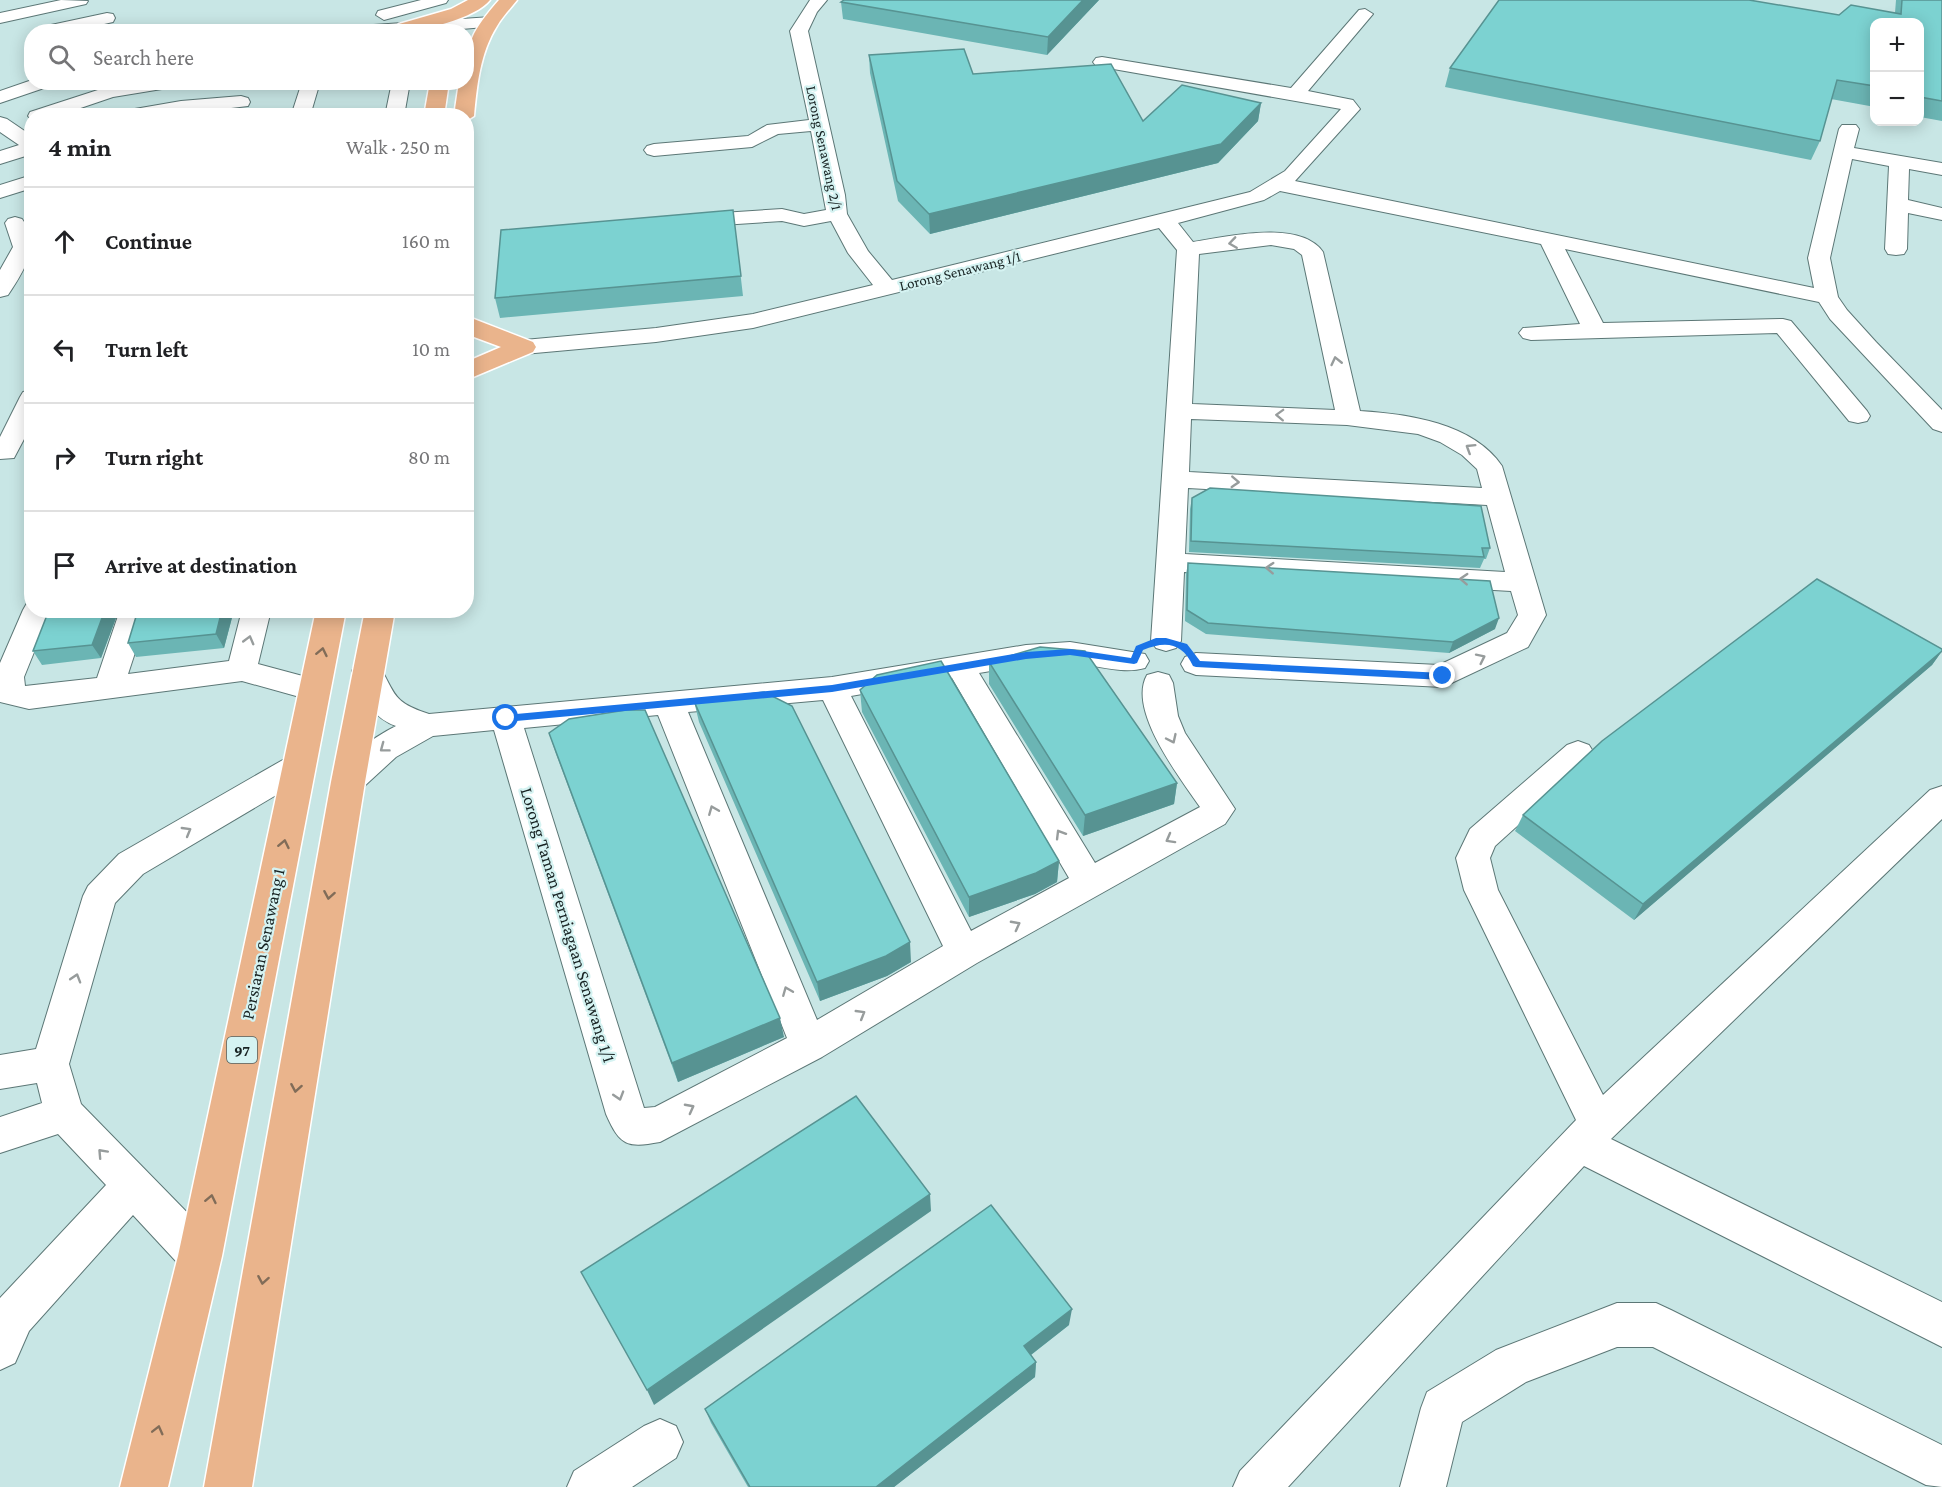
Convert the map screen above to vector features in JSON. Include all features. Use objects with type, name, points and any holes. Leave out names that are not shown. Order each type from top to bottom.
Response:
[{"type":"main road","points":[[419,24],[457,13],[481,0]]},
{"type":"main road","points":[[463,24],[487,0]]},
{"type":"main road","points":[[474,52],[508,0]]},
{"type":"main road","points":[[435,108],[439,90]]},
{"type":"main road","points":[[465,108],[467,90]]},
{"type":"main road","points":[[474,328],[524,347]]},
{"type":"main road","points":[[474,368],[524,347]]},
{"type":"main road","name":"Persiaran Senawang 1","points":[[144,1487],[200,1256],[329,618]]},
{"type":"main road","points":[[228,1487],[367,671],[378,618]]},
{"type":"street","points":[[370,24],[374,19],[440,0]]},
{"type":"street","name":"Lorong Senawang 2/1","points":[[819,0],[810,10],[799,31],[818,126],[835,195],[837,214],[859,253],[888,289]]},
{"type":"street","points":[[0,18],[80,1]]},
{"type":"street","points":[[71,24],[113,12],[102,24]]},
{"type":"street","points":[[1102,62],[1295,95],[1365,14]]},
{"type":"street","points":[[474,27],[489,26]]},
{"type":"street","points":[[0,97],[24,89]]},
{"type":"street","points":[[61,108],[123,90]]},
{"type":"street","points":[[238,108],[245,90]]},
{"type":"street","points":[[303,108],[308,90]]},
{"type":"street","points":[[396,108],[399,90]]},
{"type":"street","name":"Lorong Senawang 1/1","points":[[524,347],[656,335],[736,323],[888,289],[1166,221],[1257,196],[1292,176],[1351,109],[1346,104],[1295,95]]},
{"type":"street","points":[[175,108],[210,108]]},
{"type":"street","points":[[2,126],[24,119]]},
{"type":"street","points":[[2,126],[24,141]]},
{"type":"street","points":[[654,150],[752,141],[774,129],[818,126]]},
{"type":"street","points":[[1849,129],[1819,258],[1827,297],[1838,314],[1942,424]]},
{"type":"street","points":[[0,158],[24,149]]},
{"type":"street","points":[[1844,152],[1942,170]]},
{"type":"street","points":[[1896,249],[1899,162]]},
{"type":"street","points":[[0,192],[24,184]]},
{"type":"street","points":[[1278,184],[1827,297]]},
{"type":"street","points":[[1896,204],[1942,214]]},
{"type":"street","points":[[675,222],[782,215],[804,220],[837,214]]},
{"type":"street","points":[[1166,221],[1188,249],[1178,411],[1177,479],[1166,641]]},
{"type":"street","points":[[0,290],[24,247],[16,223]]},
{"type":"street","points":[[1188,249],[1270,239],[1291,240],[1305,244],[1312,252],[1349,418]]},
{"type":"street","points":[[1549,240],[1595,330]]},
{"type":"street","points":[[1531,333],[1783,326],[1858,416]]},
{"type":"street","points":[[1178,411],[1399,422],[1452,438],[1477,451],[1489,466],[1532,615],[1518,640],[1443,676],[1196,664]]},
{"type":"street","points":[[2,453],[24,412]]},
{"type":"street","points":[[2,453],[24,451]]},
{"type":"street","points":[[1177,479],[1498,496]]},
{"type":"street","points":[[1172,562],[1523,582]]},
{"type":"street","points":[[34,618],[9,677],[10,695],[29,698],[242,670],[314,690]]},
{"type":"street","points":[[109,687],[132,618]]},
{"type":"street","points":[[242,670],[255,618]]},
{"type":"street","points":[[1166,641],[1184,646],[1194,657],[1196,664],[1191,676],[1176,684],[1158,683],[1141,675],[1134,661],[1140,648],[1147,644],[1166,641]]},
{"type":"street","points":[[348,782],[373,756],[391,742],[429,725],[832,688],[1026,656],[1070,652],[1134,661]]},
{"type":"street","points":[[960,666],[1090,884]]},
{"type":"street","points":[[367,671],[381,702],[398,715],[429,725]]},
{"type":"street","points":[[669,703],[809,1045],[964,952],[1090,884],[1220,809],[1171,741],[1157,692],[1158,683]]},
{"type":"street","points":[[832,688],[964,952]]},
{"type":"street","name":"Lorong Taman Perniagaan Senawang 1/1","points":[[506,718],[625,1114],[636,1128],[660,1124],[809,1045]]},
{"type":"street","points":[[1578,753],[1482,838],[1473,858],[1481,890],[1588,1134],[1942,1325]]},
{"type":"street","points":[[200,1256],[65,1114],[50,1064],[100,896],[131,864],[299,766]]},
{"type":"street","points":[[1256,1487],[1588,1134],[1942,799]]},
{"type":"street","points":[[0,1072],[50,1064]]},
{"type":"street","points":[[0,1135],[65,1114]]},
{"type":"street","points":[[0,1348],[14,1316],[133,1185]]},
{"type":"street","points":[[1423,1487],[1443,1408],[1512,1366],[1617,1325],[1656,1325],[1942,1469]]},
{"type":"street","points":[[590,1487],[660,1442]]},
{"type":"building","points":[[844,0],[1083,0],[1048,37],[841,2]]},
{"type":"building","points":[[1499,0],[1749,0],[1839,15],[1851,5],[1901,14],[1902,0],[1942,0],[1942,101],[1924,98],[1924,18],[1870,18],[1870,85],[1837,80],[1820,141],[1450,68]]},
{"type":"building","points":[[964,49],[973,74],[1111,64],[1143,121],[1182,85],[1261,103],[1221,144],[929,214],[897,181],[869,55]]},
{"type":"building","points":[[733,210],[741,276],[495,298],[501,230]]},
{"type":"building","points":[[1210,488],[1481,506],[1490,548],[1482,548],[1484,557],[1191,541],[1192,498]]},
{"type":"building","points":[[1188,563],[1490,581],[1499,618],[1453,642],[1208,623],[1187,610]]},
{"type":"building","points":[[1817,579],[1942,651],[1643,904],[1523,815],[1602,741]]},
{"type":"building","points":[[46,618],[102,618],[92,645],[33,651]]},
{"type":"building","points":[[136,618],[220,618],[216,634],[128,643]]},
{"type":"building","points":[[1040,647],[1085,651],[1177,783],[1085,815],[989,662]]},
{"type":"building","points":[[941,661],[1059,861],[1036,873],[969,897],[860,690],[877,675]]},
{"type":"building","points":[[764,692],[792,706],[910,942],[886,956],[817,982],[694,701]]},
{"type":"building","points":[[626,710],[645,710],[780,1018],[672,1063],[549,733],[569,719]]},
{"type":"building","points":[[856,1096],[930,1194],[647,1390],[581,1272]]},
{"type":"building","points":[[991,1205],[1072,1309],[1024,1346],[1036,1362],[876,1487],[750,1487],[705,1409]]},
{"type":"route","points":[[506,718],[832,688],[1026,656],[1070,652],[1134,661],[1135,654],[1140,648],[1147,644],[1166,641],[1184,646],[1194,657],[1196,664],[1443,676]]}]
